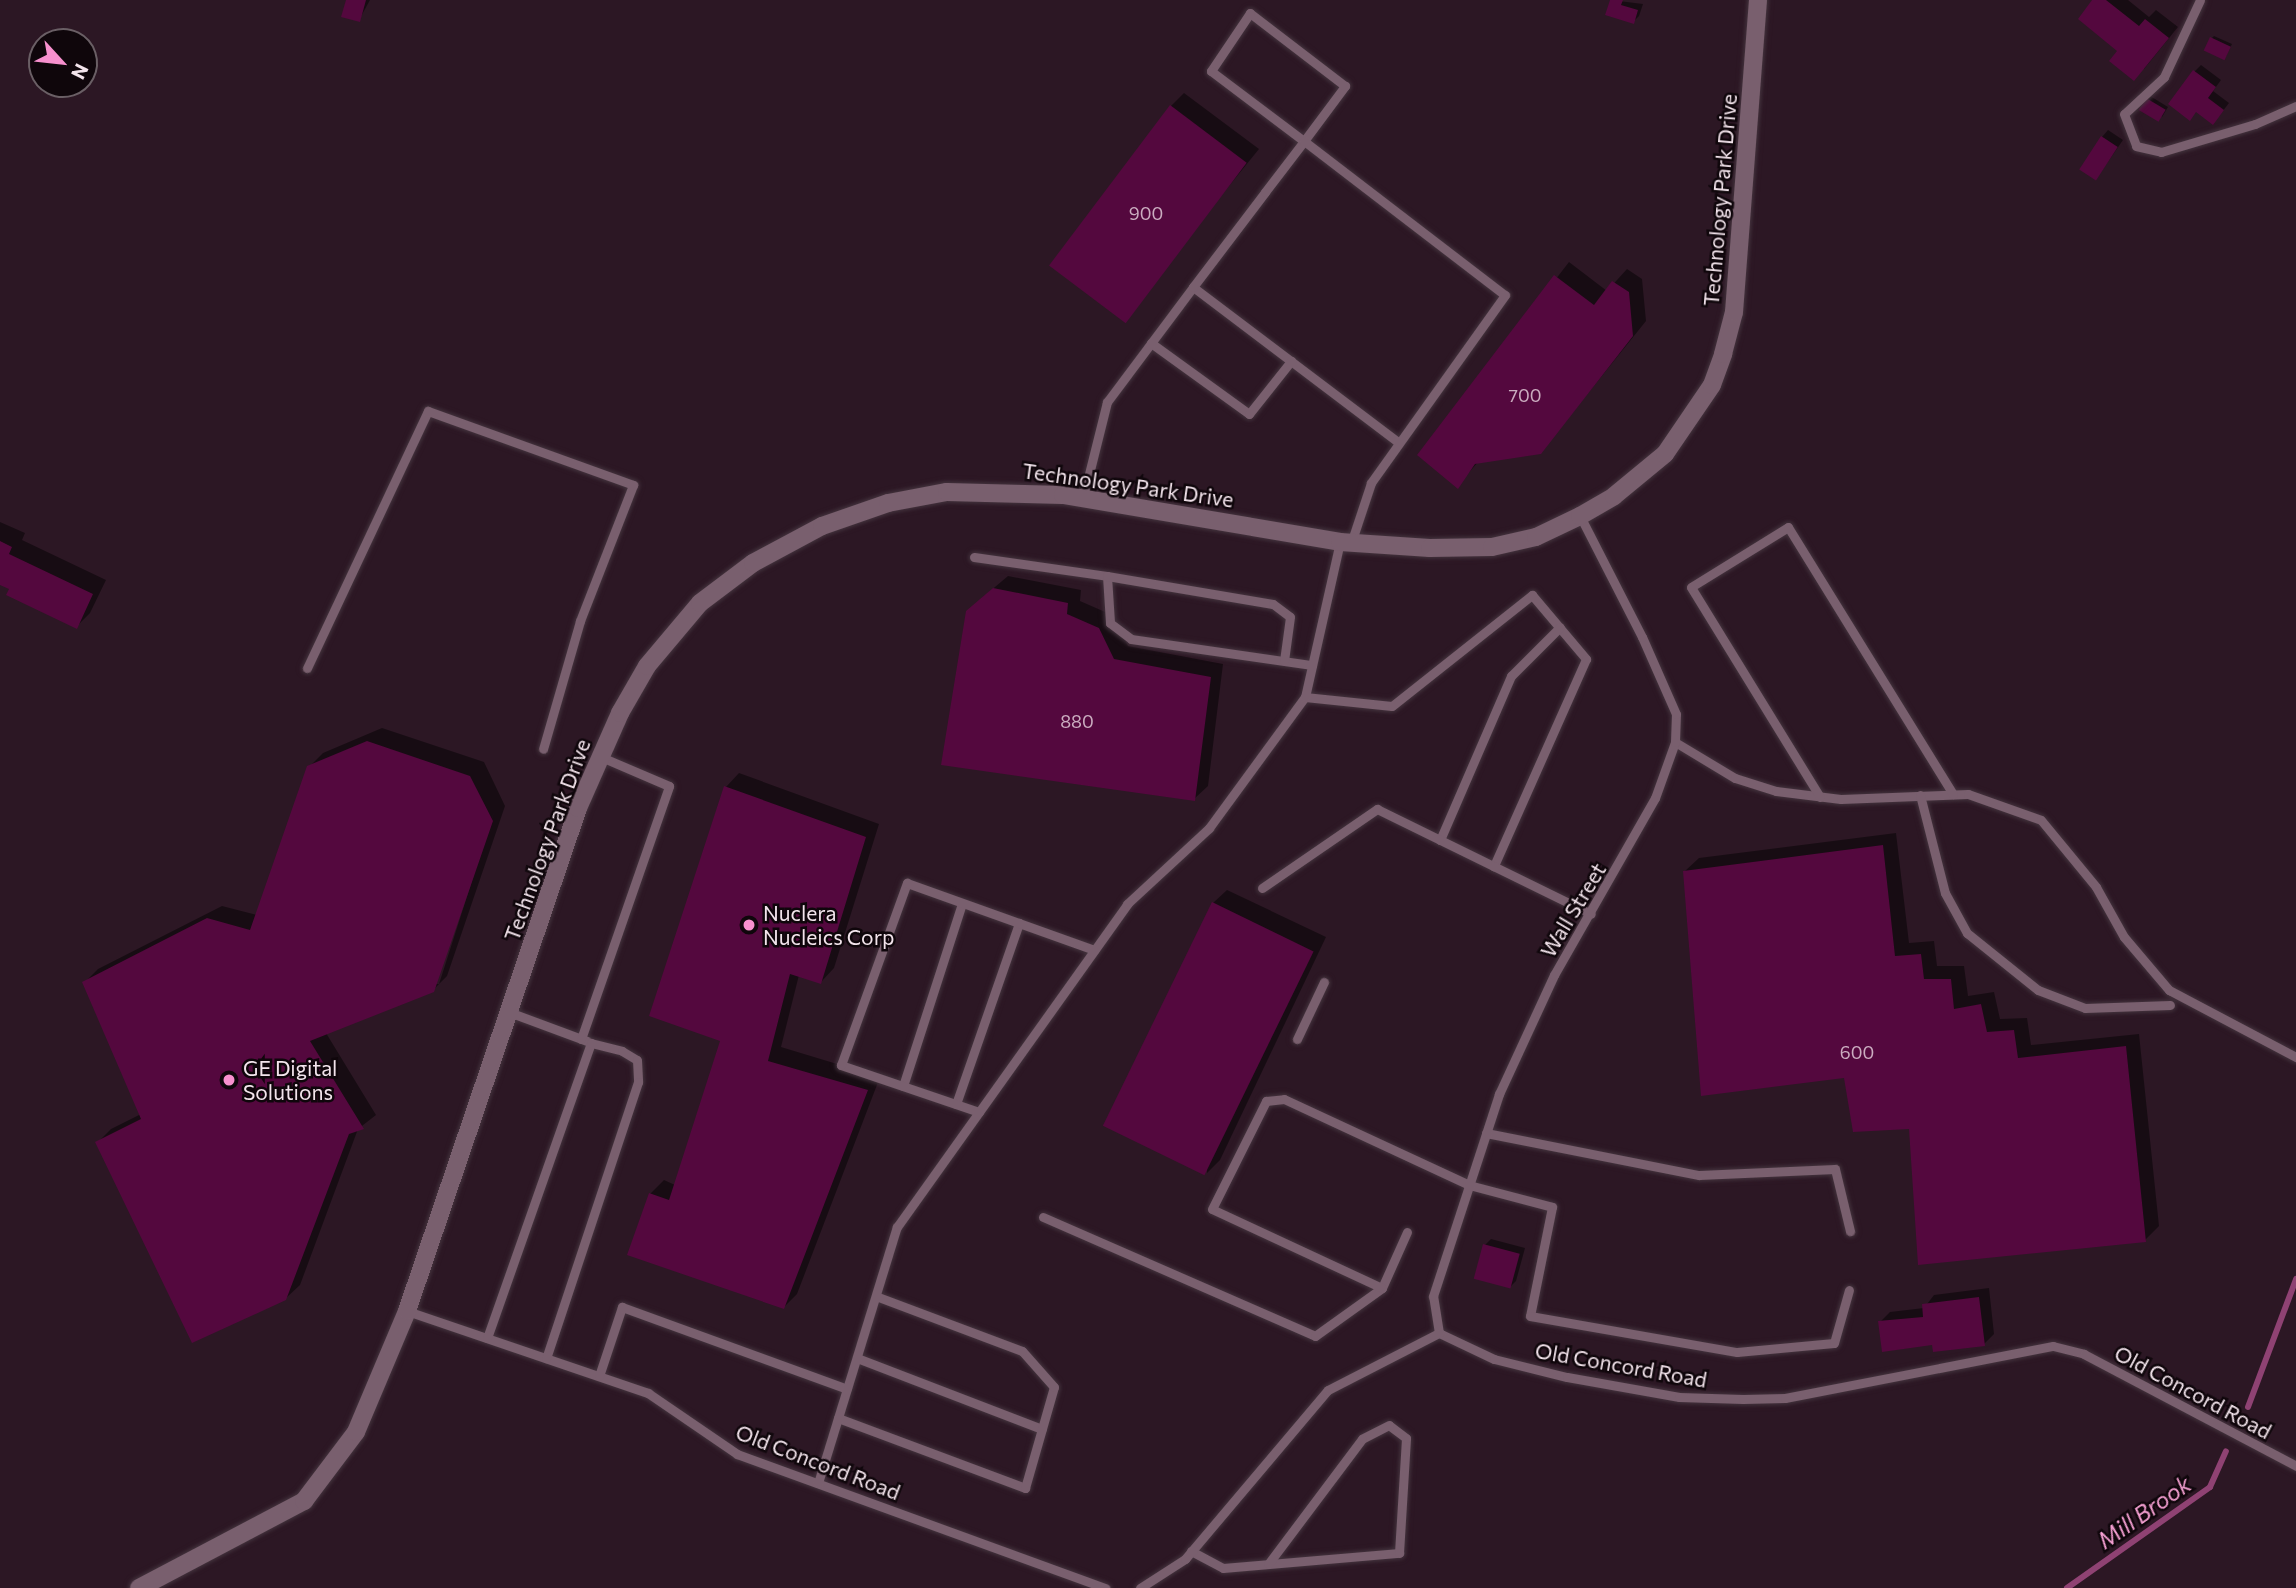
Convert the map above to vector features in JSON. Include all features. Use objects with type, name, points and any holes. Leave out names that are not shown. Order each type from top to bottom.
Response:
[{"type":"street","name":"Technology Park Drive","points":[[139,1588],[304,1502],[356,1432],[407,1311],[578,808],[640,678],[674,630],[700,603],[753,563],[799,538],[888,503],[947,492],[1083,498],[1345,542],[1492,547],[1536,537],[1580,516],[1614,496],[1665,454],[1712,385],[1723,354],[1734,312],[1758,0]]},
{"type":"lane","points":[[2200,0],[2164,76],[2124,114],[2137,146],[2161,152],[2255,124],[2296,106]]},
{"type":"lane","points":[[817,1483],[897,1227],[1127,904],[1209,828],[1305,697],[1345,542],[1371,483],[1505,295],[1304,141],[1211,71],[1250,13],[1345,86],[1304,141],[1107,401],[1083,498]]},
{"type":"lane","points":[[1193,287],[1399,443]]},
{"type":"lane","points":[[1152,342],[1249,414],[1291,361]]},
{"type":"lane","points":[[307,668],[428,411],[633,485],[580,621],[542,748]]},
{"type":"lane","name":"Wall Street","points":[[1439,1333],[1433,1296],[1499,1094],[1554,975],[1655,798],[1675,742],[1676,714],[1642,637],[1580,516]]},
{"type":"lane","points":[[1821,797],[1691,587],[1788,527],[1953,794]]},
{"type":"lane","points":[[974,557],[1273,604],[1290,617],[1284,661]]},
{"type":"lane","points":[[1107,576],[1110,624],[1131,639],[1312,665]]},
{"type":"lane","points":[[1305,697],[1392,706],[1532,595],[1587,659],[1494,866]]},
{"type":"lane","points":[[1440,840],[1511,676],[1560,628]]},
{"type":"lane","points":[[1675,742],[1735,778],[1776,791],[1821,797],[1953,794],[2000,802],[2042,820],[2096,887],[2124,937],[2169,990],[2296,1057]]},
{"type":"lane","points":[[581,1039],[669,786],[601,757]]},
{"type":"lane","points":[[1920,795],[1945,893],[1967,933],[2038,990],[2085,1007],[2170,1005]]},
{"type":"lane","points":[[1262,888],[1377,809],[1591,914]]},
{"type":"lane","points":[[979,1112],[841,1065],[907,883],[1094,950]]},
{"type":"lane","points":[[903,1086],[962,903]]},
{"type":"lane","points":[[956,1104],[1019,923]]},
{"type":"lane","points":[[1297,1039],[1324,982]]},
{"type":"lane","points":[[509,1012],[592,1043],[622,1051],[637,1060],[638,1082],[546,1358]]},
{"type":"lane","points":[[487,1338],[592,1043]]},
{"type":"lane","points":[[1382,1288],[1212,1209],[1266,1101],[1284,1099],[1469,1185],[1552,1207],[1530,1316],[1737,1352],[1834,1343],[1849,1290]]},
{"type":"lane","points":[[1486,1133],[1699,1175],[1835,1170],[1850,1231]]},
{"type":"lane","points":[[1043,1217],[1315,1336],[1382,1288],[1406,1232]]},
{"type":"lane","points":[[838,1418],[1025,1488],[1054,1387],[1022,1351],[876,1296]]},
{"type":"lane","points":[[600,1376],[622,1307],[847,1390]]},
{"type":"lane","name":"Old Concord Road","points":[[407,1311],[648,1392],[737,1454],[1105,1588]]},
{"type":"lane","points":[[1140,1588],[1191,1551],[1328,1390],[1439,1333]]},
{"type":"lane","name":"Old Concord Road","points":[[1439,1333],[1494,1359],[1567,1377],[1679,1397],[1743,1399],[1786,1398],[2053,1346],[2084,1354],[2296,1466]]},
{"type":"lane","points":[[857,1358],[1042,1429]]},
{"type":"lane","points":[[1191,1551],[1223,1568],[1399,1553],[1406,1438],[1389,1425],[1362,1439],[1268,1564]]},
{"type":"building","points":[[346,0],[366,0],[360,22],[341,17]]},
{"type":"building","points":[[1610,0],[1623,0],[1621,5],[1638,10],[1634,24],[1605,15]]},
{"type":"building","points":[[2092,0],[2106,0],[2139,26],[2145,19],[2169,38],[2134,81],[2109,61],[2117,51],[2078,19]]},
{"type":"building","points":[[2210,37],[2231,47],[2225,60],[2204,51]]},
{"type":"building","points":[[2193,70],[2216,87],[2208,98],[2224,110],[2213,125],[2196,112],[2190,121],[2168,104]]},
{"type":"building","points":[[2146,98],[2166,110],[2159,122],[2139,110]]},
{"type":"building","points":[[1170,105],[1247,163],[1126,323],[1049,266]]},
{"type":"building","points":[[2101,136],[2118,147],[2096,180],[2079,170]]},
{"type":"building","points":[[1554,275],[1594,305],[1612,281],[1629,292],[1633,336],[1541,454],[1475,464],[1458,489],[1417,455]]},
{"type":"building","points":[[0,541],[12,547],[9,554],[93,594],[77,629],[6,595],[9,589],[0,585]]},
{"type":"building","points":[[993,588],[1068,603],[1067,614],[1099,628],[1114,659],[1211,677],[1195,801],[941,765],[966,611]]},
{"type":"building","name":"GE Digital Solutions","points":[[367,741],[470,776],[493,821],[434,992],[310,1041],[364,1129],[349,1134],[286,1300],[192,1343],[95,1142],[141,1119],[82,982],[207,918],[250,930],[307,766]]},
{"type":"building","points":[[724,786],[866,837],[821,984],[790,974],[768,1061],[868,1090],[784,1309],[627,1255],[649,1193],[669,1200],[720,1041],[649,1016]]},
{"type":"building","points":[[1883,845],[1895,956],[1921,954],[1924,979],[1951,979],[1954,1009],[1981,1004],[1987,1032],[2014,1030],[2018,1058],[2126,1046],[2146,1242],[1918,1265],[1909,1129],[1853,1132],[1844,1078],[1701,1096],[1683,871]]},
{"type":"building","points":[[1212,902],[1314,952],[1204,1175],[1103,1126]]},
{"type":"building","points":[[1483,1244],[1520,1254],[1510,1289],[1474,1279]]},
{"type":"building","points":[[1979,1297],[1985,1346],[1933,1352],[1932,1345],[1882,1352],[1878,1321],[1923,1317],[1922,1304]]},
{"type":"waterway","name":"Mill Brook","points":[[2248,1407],[2296,1279]]},
{"type":"waterway","name":"Mill Brook","points":[[2067,1588],[2210,1487],[2226,1451]]},
{"type":"place","name":"Nuclera Nucleics Corp","points":[[749,925]]},
{"type":"place","name":"GE Digital Solutions","points":[[229,1080]]}]
